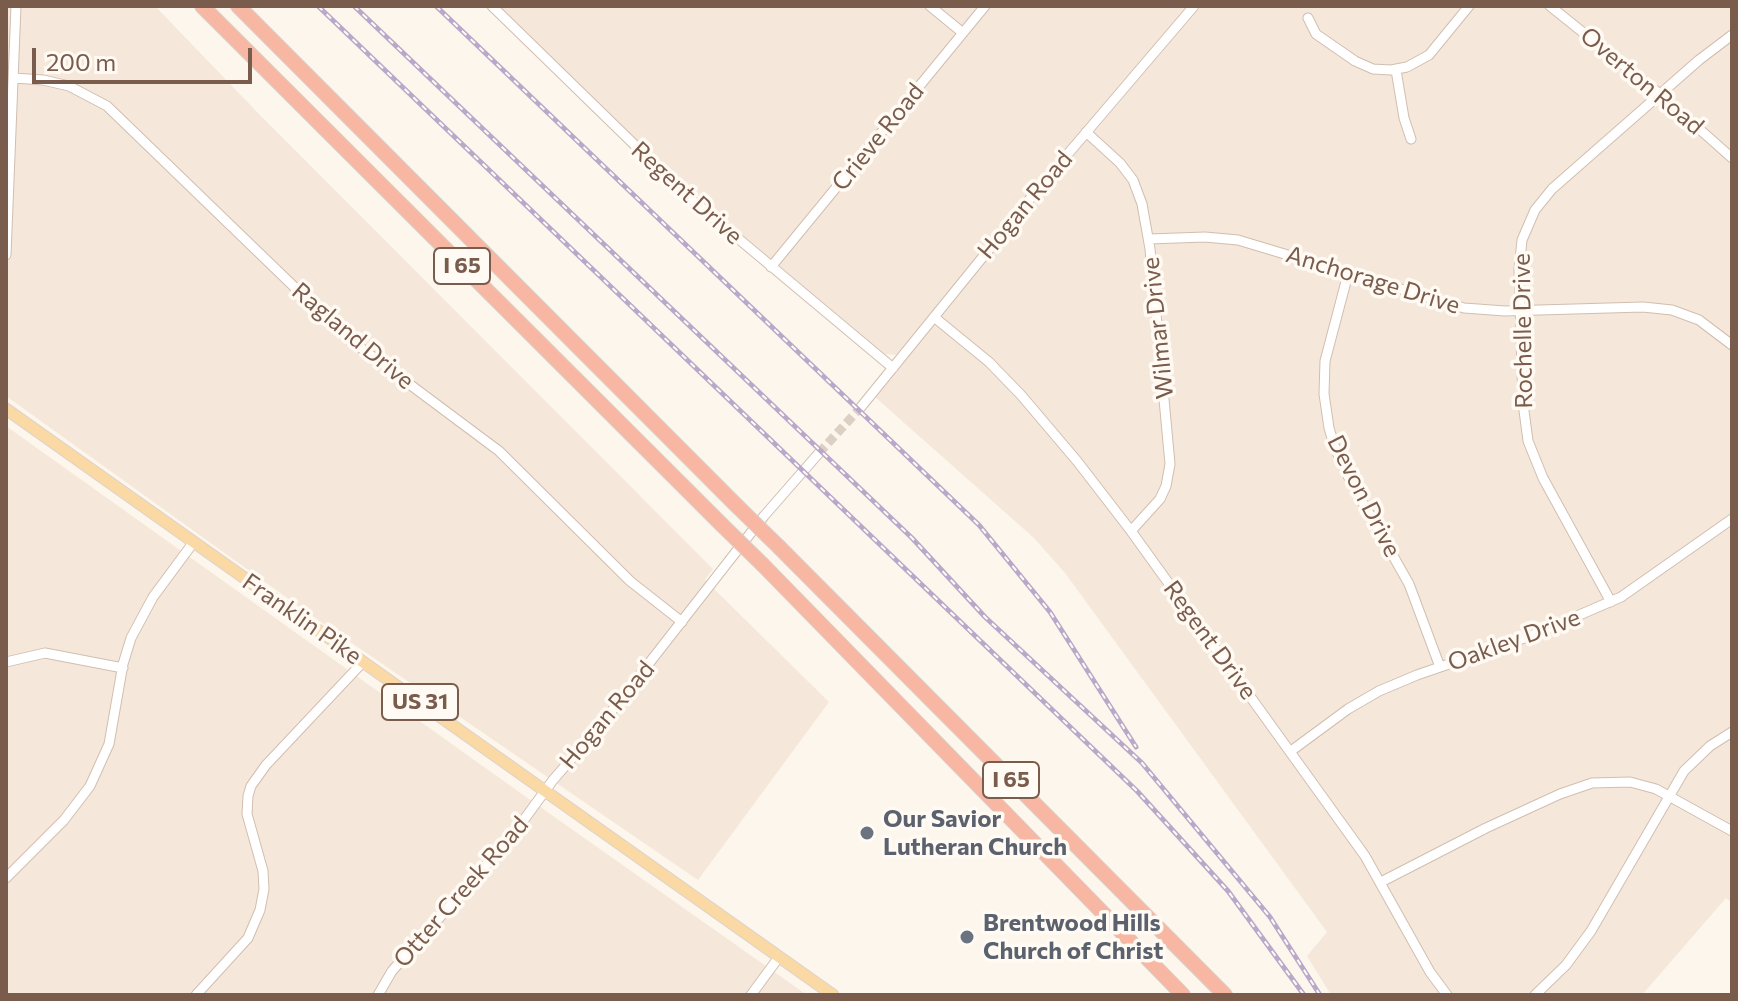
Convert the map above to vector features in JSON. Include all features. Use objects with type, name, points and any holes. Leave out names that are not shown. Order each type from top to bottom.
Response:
[{"type":"highway","name":"I 65","points":[[202,6],[763,565],[1183,995]]},
{"type":"highway","name":"I 65","points":[[238,6],[1225,995]]},
{"type":"main road","name":"Franklin Pike","points":[[6,409],[833,995]]},
{"type":"street","points":[[6,255],[16,6]]},
{"type":"street","name":"Regent Drive","points":[[492,6],[685,194],[893,368]]},
{"type":"street","points":[[930,6],[963,33]]},
{"type":"street","name":"Crieve Road","points":[[771,267],[985,6]]},
{"type":"street","name":"Hogan Road","points":[[861,407],[1086,132],[1194,6]]},
{"type":"street","points":[[1308,18],[1316,34],[1355,61],[1373,69],[1396,70],[1411,65],[1436,48],[1469,6]]},
{"type":"street","name":"Overton Road","points":[[1550,6],[1563,10],[1732,158]]},
{"type":"street","name":"Rochelle Drive","points":[[1611,602],[1543,478],[1528,441],[1523,403],[1520,251],[1525,229],[1552,189],[1699,60],[1732,35]]},
{"type":"street","points":[[1396,70],[1411,139]]},
{"type":"street","name":"Ragland Drive","points":[[14,78],[69,86],[107,106],[345,336],[499,451],[630,581],[682,622]]},
{"type":"street","name":"Wilmar Drive","points":[[1086,132],[1130,175],[1142,204],[1149,239],[1171,460],[1160,499],[1131,531]]},
{"type":"street","name":"Anchorage Drive","points":[[1149,239],[1230,239],[1262,246],[1451,306],[1491,311],[1666,309],[1699,320],[1732,345]]},
{"type":"street","name":"Devon Drive","points":[[1348,274],[1333,323],[1324,368],[1329,428],[1350,480],[1409,584],[1440,667]]},
{"type":"street","name":"Regent Drive","points":[[934,317],[989,362],[1021,395],[1131,531],[1291,751],[1381,882],[1422,959],[1447,995]]},
{"type":"street","name":"Hogan Road","points":[[546,790],[764,516],[819,453]]},
{"type":"street","name":"Oakley Drive","points":[[1291,751],[1357,703],[1391,686],[1533,635],[1611,602],[1732,519]]},
{"type":"street","points":[[6,878],[64,820],[90,786],[109,744],[129,643],[146,607],[193,543]]},
{"type":"street","points":[[6,662],[45,653],[123,668]]},
{"type":"street","points":[[196,995],[248,938],[260,910],[264,880],[247,814],[251,786],[266,765],[363,662]]},
{"type":"street","points":[[1535,995],[1566,965],[1591,931],[1669,795],[1692,762],[1732,732]]},
{"type":"street","points":[[1381,882],[1475,833],[1583,786],[1602,782],[1630,782],[1669,795],[1732,831]]},
{"type":"street","name":"Otter Creek Road","points":[[378,995],[392,971],[512,836],[546,790]]},
{"type":"street","points":[[751,995],[779,957]]},
{"type":"shaded area","points":[[6,6],[155,6],[713,569],[705,580],[829,702],[698,880],[308,613],[6,396]]},
{"type":"shaded area","points":[[498,6],[1188,6],[896,355],[885,354],[682,184]]},
{"type":"shaded area","points":[[1201,6],[1732,6],[1732,903],[1726,898],[1642,995],[1331,995],[1307,956],[1327,932],[1065,573],[1034,538],[875,397],[1016,223]]},
{"type":"shaded area","points":[[6,426],[529,799],[807,995],[6,995]]},
{"type":"tunnel","points":[[819,453],[861,407]]},
{"type":"railway","points":[[318,6],[1137,791],[1228,891],[1304,995]]},
{"type":"railway","points":[[354,6],[912,538],[985,617],[1142,763],[1270,917],[1320,995]]},
{"type":"railway","points":[[436,6],[979,525],[1050,612],[1136,747]]},
{"type":"place","name":"Our Savior Lutheran Church","points":[[867,833]]},
{"type":"place","name":"Brentwood Hills Church of Christ","points":[[967,937]]}]
